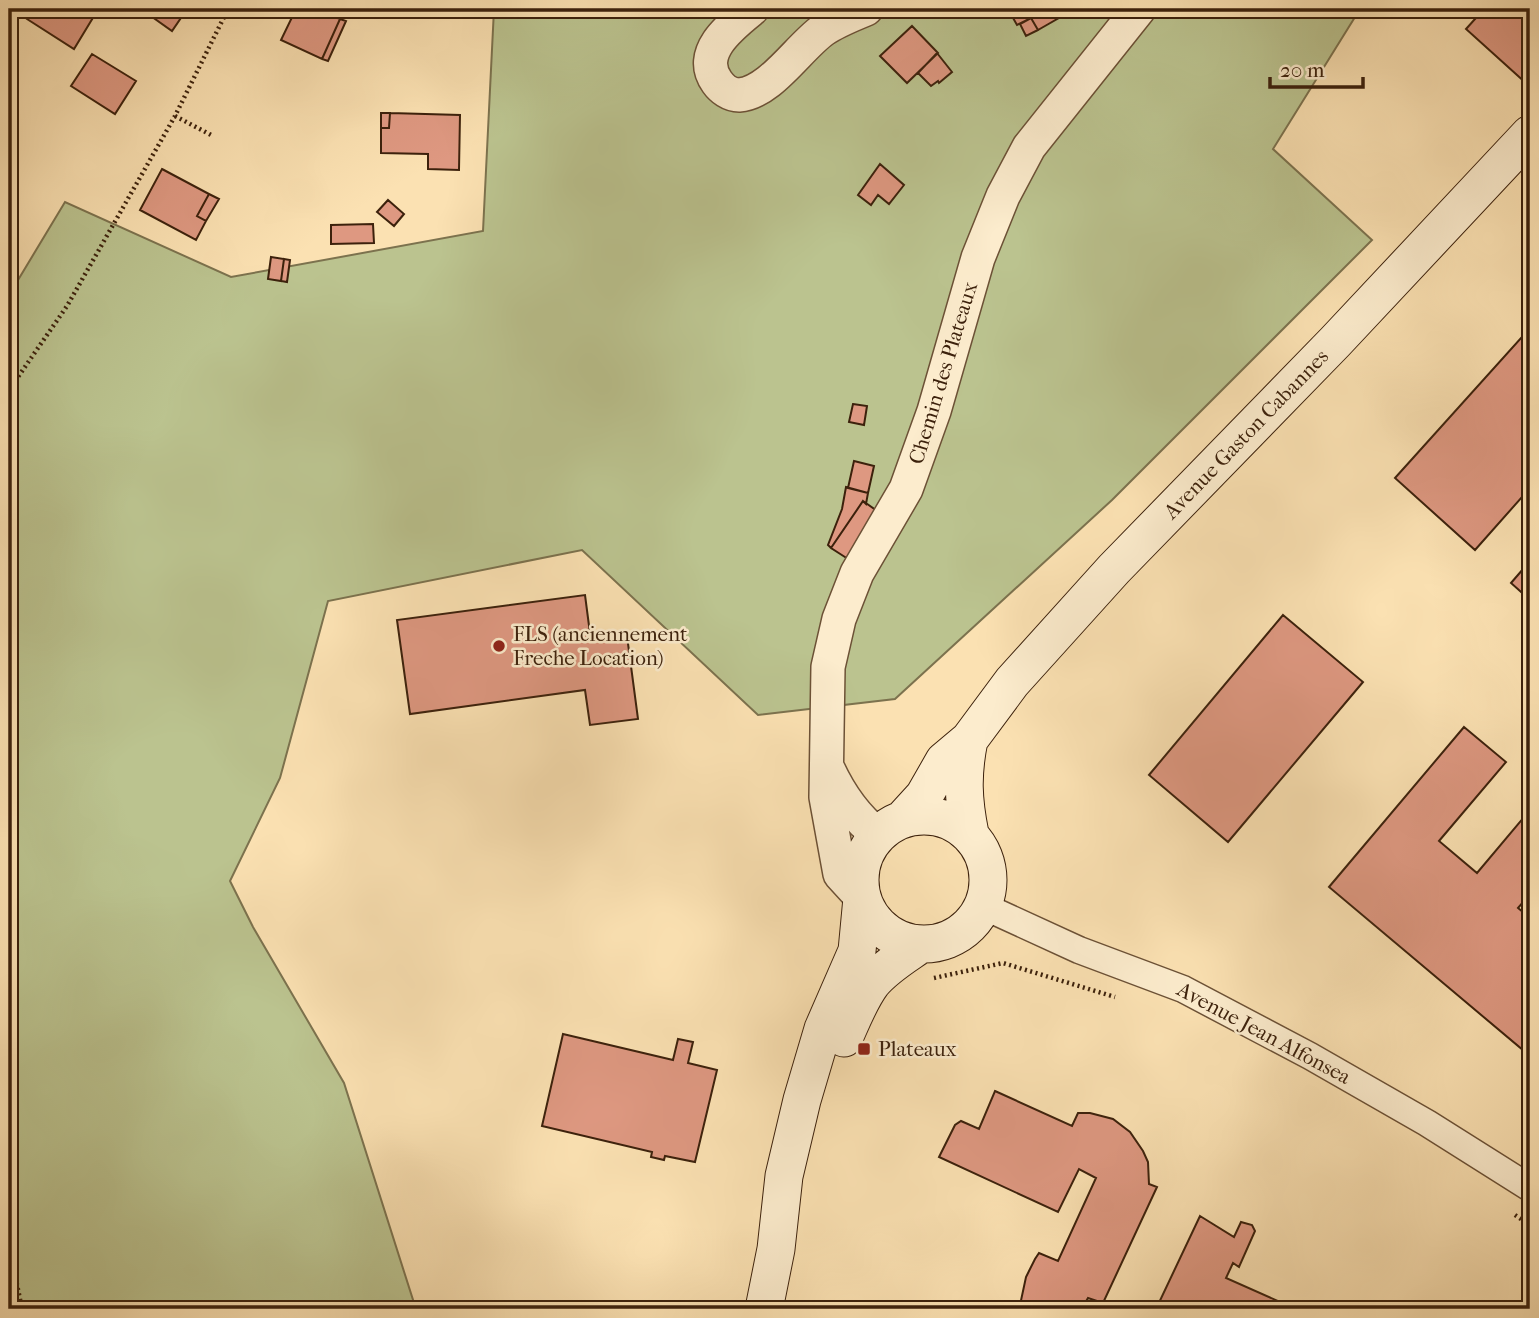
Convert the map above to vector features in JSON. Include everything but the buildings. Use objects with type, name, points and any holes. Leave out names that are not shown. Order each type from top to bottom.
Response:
[{"type":"main road","name":"Avenue Gaston Cabannes","points":[[891,827],[924,796],[944,761],[969,740],[1012,682],[1114,569],[1335,342],[1530,134]]},
{"type":"main road","name":"Avenue Gaston Cabannes","points":[[969,740],[963,772],[964,804],[970,834]]},
{"type":"main road","points":[[764,1309],[776,1249],[784,1175],[802,1100],[822,1029],[857,951],[862,898],[860,881],[862,864],[868,849],[891,827],[920,815],[938,817],[955,823],[970,834],[981,850],[988,868],[988,888],[983,906],[973,923],[958,935],[940,943],[921,944],[902,940],[884,931],[871,916],[862,898]]},
{"type":"main road","points":[[776,1249],[802,1182],[842,1043],[858,1007],[873,982],[896,961],[921,944]]},
{"type":"street","points":[[752,9],[730,27],[715,47],[709,64],[713,77],[722,89],[737,95],[755,91],[774,77],[822,31],[866,9]]},
{"type":"street","name":"Chemin des Plateaux","points":[[862,898],[840,874],[828,812],[828,667],[839,619],[857,573],[906,489],[934,411],[978,258],[1003,196],[1029,147],[1139,9]]},
{"type":"street","name":"Chemin des Plateaux","points":[[828,769],[839,793],[861,820],[891,827]]},
{"type":"street","name":"Avenue Jean Alfonsea","points":[[983,906],[1079,950],[1183,989],[1266,1031],[1415,1116],[1530,1188]]},
{"type":"path","points":[[9,390],[67,306],[175,116],[228,9]]},
{"type":"path","points":[[175,116],[214,136]]},
{"type":"path","points":[[925,980],[1003,963],[1115,997]]},
{"type":"path","points":[[1508,1211],[1530,1225]]},
{"type":"path","points":[[9,1245],[22,1309]]},
{"type":"green space","points":[[494,9],[1360,9],[1273,149],[1372,240],[1112,500],[895,699],[758,715],[582,550],[328,601],[280,778],[230,881],[253,927],[344,1083],[414,1309],[9,1309],[9,295],[65,202],[231,277],[483,231]]},
{"type":"place","name":"FLS (anciennement Freche Location)","points":[[499,646]]},
{"type":"place","name":"Plateaux","points":[[864,1049]]}]
